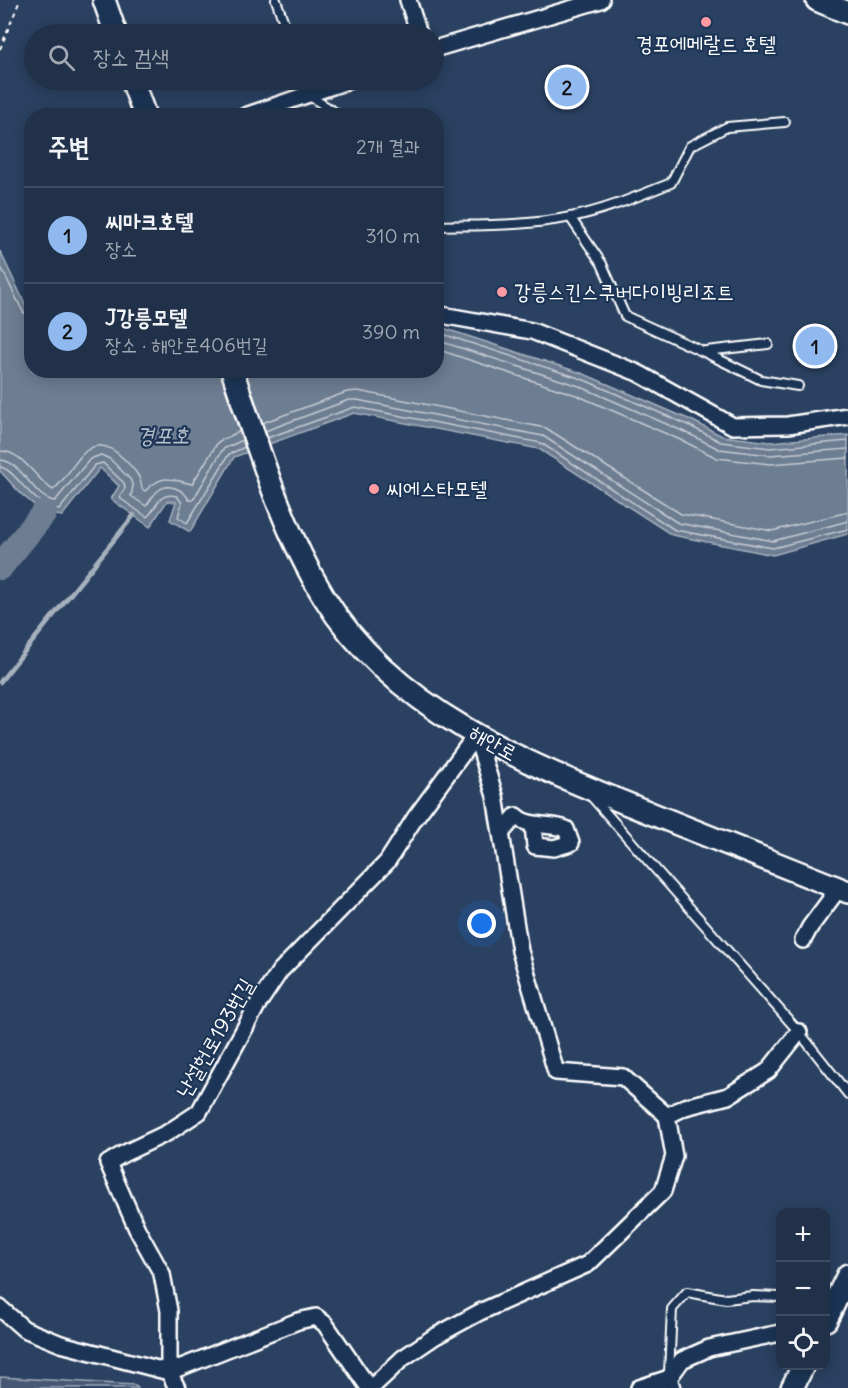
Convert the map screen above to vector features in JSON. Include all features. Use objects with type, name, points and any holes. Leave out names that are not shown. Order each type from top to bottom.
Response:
[{"type":"street","points":[[104,0],[112,24]]},
{"type":"street","points":[[408,0],[416,24]]},
{"type":"street","points":[[444,46],[602,0]]},
{"type":"street","points":[[818,0],[848,13]]},
{"type":"street","points":[[136,90],[142,108]]},
{"type":"street","points":[[269,108],[322,90]]},
{"type":"street","points":[[444,315],[532,331],[638,373],[733,426],[789,425],[848,417]]},
{"type":"street","name":"해안로","points":[[235,378],[278,503],[304,562],[325,598],[352,635],[390,674],[425,702],[476,735],[513,755],[582,786],[843,890]]},
{"type":"street","points":[[0,1308],[24,1329],[62,1344],[169,1372],[298,1321],[316,1317],[325,1324],[370,1388],[434,1337],[480,1312],[588,1264],[663,1191],[674,1156],[667,1116],[623,1077],[556,1072],[520,951],[495,796],[476,735]]},
{"type":"street","name":"난설헌로193번길","points":[[177,1388],[169,1372],[169,1311],[162,1274],[136,1229],[108,1163],[167,1134],[199,1112],[258,1004],[280,971],[387,862],[476,735]]},
{"type":"street","points":[[502,832],[516,816],[522,822],[533,824]]},
{"type":"street","points":[[803,940],[810,927],[843,890]]},
{"type":"street","points":[[667,1116],[686,1107],[728,1096],[768,1071],[799,1032]]},
{"type":"street","points":[[828,1316],[848,1275]]},
{"type":"street","points":[[639,1388],[670,1383],[682,1360],[709,1348],[776,1334]]},
{"type":"street","points":[[792,1388],[801,1370]]},
{"type":"lane","points":[[276,0],[284,24]]},
{"type":"lane","points":[[306,90],[308,95],[328,108]]},
{"type":"lane","points":[[444,226],[508,224],[570,217],[618,205],[672,183],[690,146],[727,127],[785,122]]},
{"type":"lane","points":[[570,217],[602,264],[624,316],[762,380],[798,386]]},
{"type":"lane","points":[[704,352],[768,344]]},
{"type":"lane","points":[[582,786],[799,1032],[848,1094]]},
{"type":"lane","points":[[670,1383],[672,1309],[687,1292],[726,1299],[753,1296],[776,1297]]},
{"type":"path","points":[[0,49],[20,0]]},
{"type":"shaded area","points":[[0,1377],[134,1385],[138,1388],[0,1388]]},
{"type":"water","name":"경포호","points":[[0,251],[24,302],[24,378],[444,378],[444,328],[584,374],[722,436],[770,442],[848,435],[848,534],[773,555],[672,535],[539,449],[354,413],[234,457],[190,532],[170,520],[176,502],[167,501],[150,527],[111,499],[119,486],[100,468],[62,516],[44,513],[21,494],[0,471]]},
{"type":"waterway","points":[[0,567],[44,513]]},
{"type":"waterway","points":[[0,682],[134,515]]},
{"type":"place","name":"경포에메랄드 호텔","points":[[706,22]]},
{"type":"place","name":"J강릉모텔","points":[[567,87]]},
{"type":"place","name":"강릉스킨스쿠버다이빙리조트","points":[[502,292]]},
{"type":"place","name":"씨마크호텔","points":[[815,346]]},
{"type":"place","name":"씨에스타모텔","points":[[374,489]]}]
